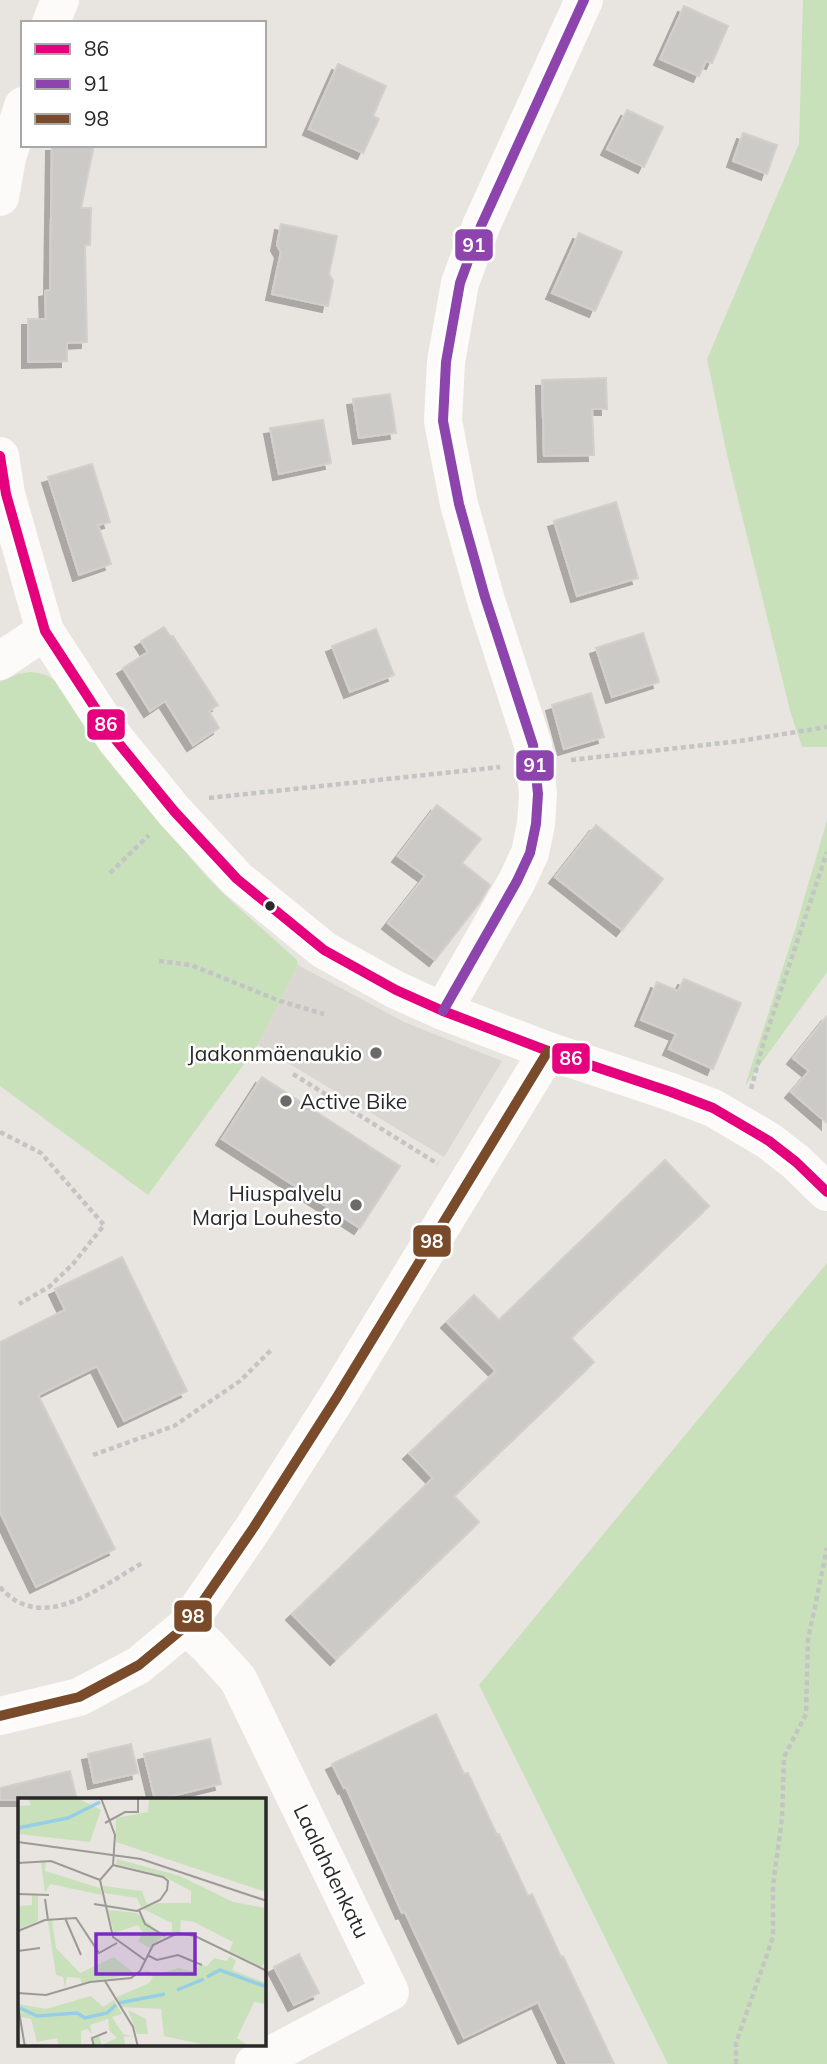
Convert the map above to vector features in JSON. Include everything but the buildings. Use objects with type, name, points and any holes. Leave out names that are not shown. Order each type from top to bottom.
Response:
[{"type":"street","points":[[52,21],[60,0]]},
{"type":"street","points":[[443,1011],[517,881],[530,853],[538,794],[533,745],[485,597],[459,504],[443,421],[446,362],[460,284],[481,226],[584,0]]},
{"type":"street","points":[[0,197],[7,158],[21,112]]},
{"type":"street","points":[[0,456],[6,494],[45,631],[116,740],[174,811],[237,879],[324,950],[396,990],[548,1051],[713,1108],[769,1141],[827,1192]]},
{"type":"street","points":[[0,660],[45,631]]},
{"type":"street","points":[[0,1716],[79,1697],[139,1665],[186,1626],[254,1527],[330,1408],[548,1051]]},
{"type":"street","name":"Laalahdenkatu","points":[[186,1626],[238,1679],[390,1992],[254,2064]]},
{"type":"path","points":[[110,873],[174,811]]},
{"type":"path","points":[[741,1123],[764,1041],[827,852]]},
{"type":"path","points":[[159,961],[191,965],[280,1001],[324,1014]]},
{"type":"path","points":[[293,1074],[439,1165]]},
{"type":"path","points":[[0,1132],[41,1153],[104,1225],[73,1264],[49,1287],[19,1304]]},
{"type":"path","points":[[93,1455],[174,1426],[240,1381],[271,1350]]},
{"type":"path","points":[[736,2064],[736,2043],[773,1937],[773,1885],[782,1818],[784,1757],[806,1714],[808,1640],[827,1548]]},
{"type":"path","points":[[0,1587],[23,1606],[42,1609],[70,1604],[144,1562]]},
{"type":"green space","points":[[803,0],[827,0],[827,747],[802,747],[791,714],[727,455],[707,359],[799,144]]},
{"type":"green space","points":[[30,672],[45,675],[57,683],[176,841],[206,876],[297,960],[298,965],[258,1045],[148,1195],[0,1086],[0,682]]},
{"type":"green space","points":[[827,820],[827,972],[745,1086],[794,933]]},
{"type":"green space","points":[[827,1263],[827,2064],[668,2064],[479,1685]]},
{"type":"shaded area","name":"Jaakonmäenaukio","points":[[298,965],[404,1022],[502,1061],[444,1157],[258,1045]]},
{"type":"transit line","name":"91","points":[[443,1011],[517,881],[530,853],[538,794],[533,745],[485,597],[459,504],[443,421],[446,362],[460,283],[481,226],[584,0]]},
{"type":"transit line","name":"86","points":[[0,456],[6,494],[45,631],[116,740],[174,811],[237,879],[324,950],[396,990],[548,1051],[713,1108],[769,1141],[827,1192]]},
{"type":"transit line","name":"98","points":[[0,1716],[79,1697],[139,1665],[186,1626],[254,1527],[337,1397],[548,1051]]},
{"type":"place","name":"Jaakonmäenaukio","points":[[376,1053]]},
{"type":"place","name":"Active Bike","points":[[286,1101]]},
{"type":"place","name":"Hiuspalvelu Marja Louhesto","points":[[356,1205]]}]
